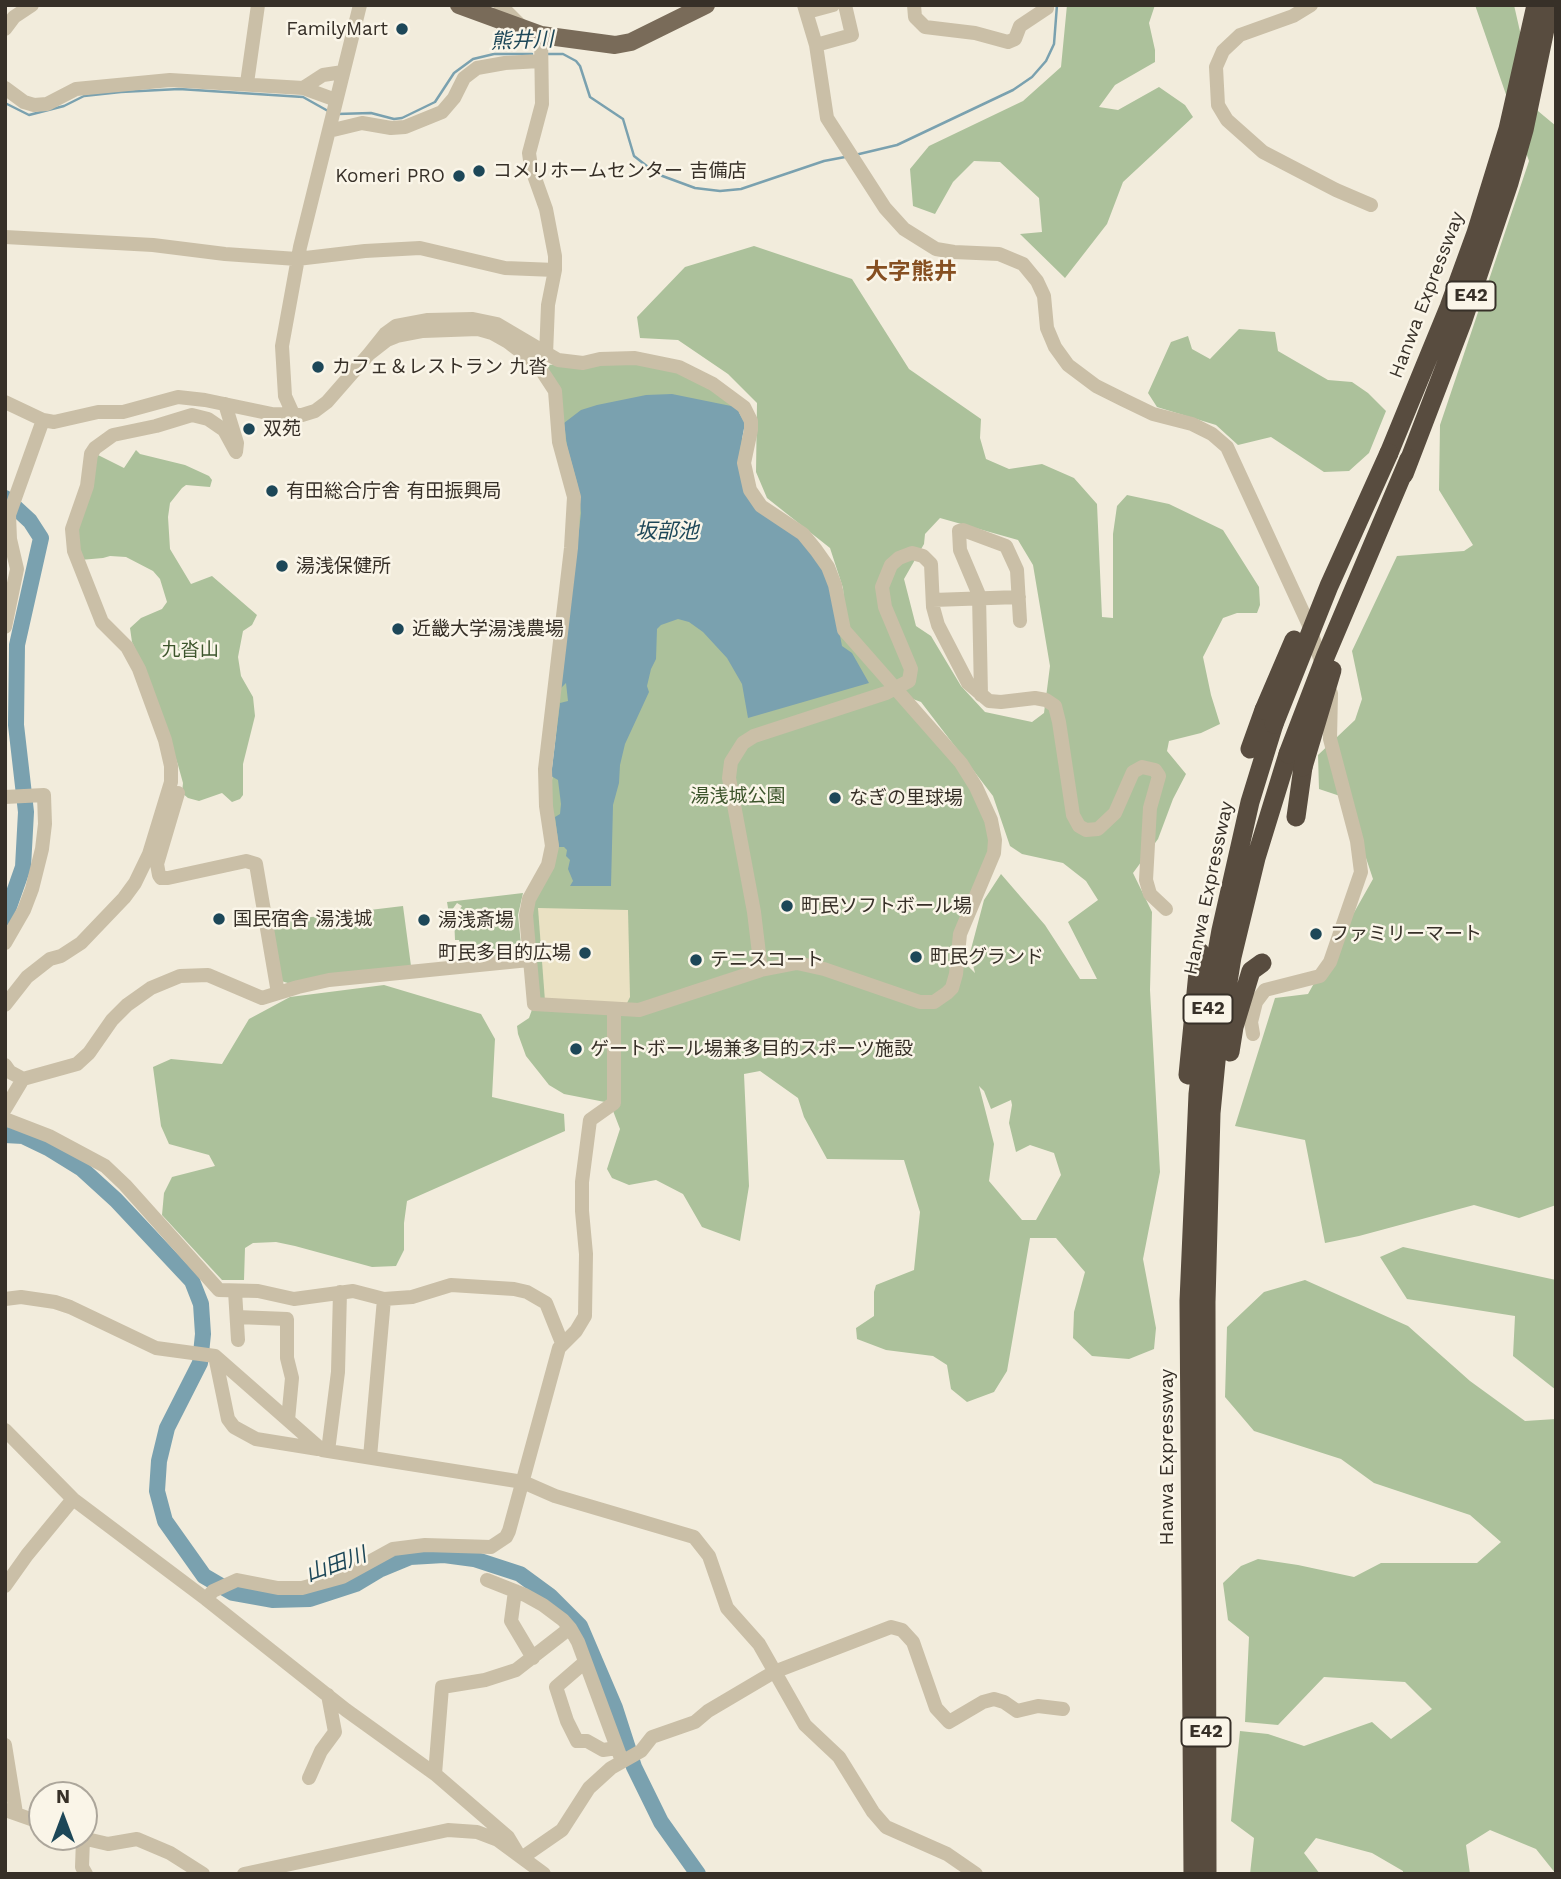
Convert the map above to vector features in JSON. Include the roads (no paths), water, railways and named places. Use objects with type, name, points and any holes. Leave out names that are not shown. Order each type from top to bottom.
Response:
[{"type":"highway","name":"Hanwa Expressway","points":[[1197,1301],[1206,1242],[1211,1113],[1217,1051],[1227,981],[1256,858],[1338,652],[1463,320],[1509,183],[1536,5]]},
{"type":"highway","name":"Hanwa Expressway","points":[[1198,1789],[1197,1301],[1191,1223],[1198,1094],[1214,963],[1269,717],[1389,453],[1449,307],[1516,130],[1550,5]]},
{"type":"highway","points":[[1250,749],[1269,717]]},
{"type":"highway","points":[[1295,761],[1296,817]]},
{"type":"highway","points":[[1191,1223],[1188,1080],[1190,1035],[1200,952]]},
{"type":"highway","points":[[1206,1242],[1221,1107],[1234,1027],[1251,971],[1262,963]]},
{"type":"highway","points":[[1191,1874],[1198,1789]]},
{"type":"highway","points":[[1198,1789],[1209,1874]]},
{"type":"main road","points":[[458,5],[532,32],[615,45],[631,42],[706,5]]},
{"type":"street","points":[[5,29],[14,17],[33,5]]},
{"type":"street","points":[[247,83],[258,5]]},
{"type":"street","points":[[294,416],[285,396],[282,346],[297,259],[360,5]]},
{"type":"street","points":[[500,5],[532,32],[540,61],[542,104],[529,153],[550,226],[555,270],[548,304],[546,355]]},
{"type":"street","points":[[833,5],[805,9],[816,44],[827,118],[885,208],[904,229],[936,249],[999,254],[1023,264],[1037,281],[1044,296],[1047,328],[1055,347],[1068,365],[1096,386],[1153,414],[1192,424],[1212,434],[1227,447],[1308,623],[1332,698],[1330,739],[1357,841],[1361,872],[1330,962],[1320,976],[1265,990],[1256,1002],[1251,1022],[1253,1034]]},
{"type":"street","points":[[816,44],[852,35],[845,5]]},
{"type":"street","points":[[914,5],[915,17],[925,27],[975,33],[1008,42],[1015,39],[1020,26],[1047,8],[1047,5]]},
{"type":"street","points":[[1311,5],[1293,16],[1240,35],[1223,51],[1216,67],[1218,105],[1227,120],[1263,152],[1371,205]]},
{"type":"street","points":[[330,126],[362,122],[391,128],[405,127],[442,112],[454,98],[464,78],[477,68],[493,64],[540,61]]},
{"type":"street","points":[[303,88],[323,75],[343,72]]},
{"type":"street","points":[[5,88],[23,102],[38,106],[76,89],[170,80],[303,88],[314,90],[336,103]]},
{"type":"street","points":[[5,237],[153,245],[297,259],[420,248],[505,268],[555,270]]},
{"type":"street","points":[[5,402],[54,422],[98,412],[123,412],[177,397],[294,416],[315,411],[327,402],[385,334],[396,326],[428,320],[473,319],[497,324],[546,355],[571,362],[618,358],[663,363],[693,373],[729,394],[744,407],[751,421],[744,463],[750,490],[761,506],[803,534],[816,550],[832,578],[844,630],[961,763],[981,798],[994,834],[995,848],[992,858],[960,934],[952,988],[940,999],[927,1002],[909,999],[806,964],[780,965],[761,970],[646,1009],[614,1010],[534,1004],[527,907],[548,865],[552,846],[545,769],[575,509],[573,488],[559,442],[555,391],[538,365],[508,342],[478,329],[410,332],[387,340],[369,354]]},
{"type":"street","points":[[6,998],[45,963],[63,956],[87,938],[135,883],[149,854],[169,793],[172,774],[161,726],[133,656],[102,622],[77,560],[72,528],[87,486],[91,454],[106,439],[121,432],[156,426],[192,415],[208,419],[224,430],[236,452],[237,443],[225,404]]},
{"type":"street","points":[[5,627],[18,569],[7,513],[43,419]]},
{"type":"street","points":[[981,695],[979,598],[977,587],[960,551],[958,533],[961,530],[1006,547],[1017,570],[1020,621]]},
{"type":"street","points":[[761,970],[754,912],[730,778],[733,756],[743,743],[754,736],[896,689],[909,681],[912,672],[884,602],[884,580],[894,561],[912,553],[927,558],[932,568],[933,600],[938,625],[968,683],[989,701],[1035,698],[1046,699],[1055,706],[1073,815],[1079,826],[1086,830],[1098,830],[1115,813],[1133,772],[1142,767],[1154,770],[1159,776],[1150,807],[1146,880],[1150,894],[1166,909]]},
{"type":"street","points":[[933,600],[1018,597]]},
{"type":"street","points":[[169,757],[176,771],[178,787],[157,864],[159,876],[168,878],[246,861],[256,864],[278,993]]},
{"type":"street","points":[[5,943],[24,910],[38,870],[45,824],[44,795],[8,797]]},
{"type":"street","points":[[5,1109],[23,1079],[77,1064],[89,1054],[112,1020],[127,1004],[167,981],[201,974],[257,998],[267,998],[329,980],[529,960]]},
{"type":"street","points":[[206,1599],[213,1591],[237,1580],[287,1589],[342,1577],[385,1553],[402,1547],[480,1547],[496,1545],[506,1537],[557,1354],[562,1343],[576,1331],[585,1316],[586,1254],[582,1182],[590,1120],[614,1103],[614,1010]]},
{"type":"street","points":[[5,1065],[10,1072],[23,1079]]},
{"type":"street","points":[[5,1119],[49,1136],[104,1166],[125,1185],[219,1290],[258,1291],[294,1299],[353,1291],[384,1299],[412,1297],[451,1285],[527,1292],[546,1303],[562,1343]]},
{"type":"street","points":[[235,1291],[238,1340]]},
{"type":"street","points":[[325,1450],[338,1372],[340,1292]]},
{"type":"street","points":[[5,1299],[21,1297],[55,1302],[156,1348],[214,1356],[325,1450]]},
{"type":"street","points":[[370,1457],[384,1299]]},
{"type":"street","points":[[237,1317],[286,1320],[287,1357],[292,1378],[288,1420]]},
{"type":"street","points":[[214,1356],[228,1419],[234,1427],[263,1441],[293,1443],[523,1482],[555,1496],[694,1537],[709,1556],[727,1608],[752,1634],[805,1725],[839,1756],[873,1812],[886,1827],[947,1854],[975,1874]]},
{"type":"street","points":[[5,1430],[73,1500],[435,1774],[508,1837],[520,1854]]},
{"type":"street","points":[[5,1586],[73,1500]]},
{"type":"street","points":[[487,1580],[516,1591],[553,1611],[570,1628],[578,1642],[621,1756]]},
{"type":"street","points":[[516,1591],[511,1621],[533,1658]]},
{"type":"street","points":[[520,1854],[562,1829],[589,1788],[621,1756],[641,1751],[652,1737],[695,1722],[708,1711],[774,1672],[891,1627],[902,1630],[913,1643],[936,1708],[949,1722],[983,1702],[994,1699],[1017,1711],[1038,1706],[1063,1709]]},
{"type":"street","points":[[435,1774],[442,1686],[485,1680],[523,1666],[570,1628]]},
{"type":"street","points":[[585,1662],[556,1686],[568,1721],[577,1741],[586,1741],[621,1756]]},
{"type":"street","points":[[309,1778],[321,1751],[335,1732],[328,1695]]},
{"type":"street","points":[[5,1745],[10,1811],[28,1818]]},
{"type":"street","points":[[244,1874],[448,1830],[487,1835],[520,1854],[544,1874]]},
{"type":"street","points":[[98,1842],[108,1844],[137,1839],[170,1853],[204,1874]]},
{"type":"street","points":[[81,1851],[82,1867],[86,1874]]},
{"type":"water","name":"坂部池","points":[[672,394],[736,407],[745,423],[738,461],[743,487],[804,543],[824,572],[831,590],[842,646],[852,653],[869,683],[748,718],[742,684],[727,658],[703,632],[689,622],[678,619],[661,625],[657,629],[656,659],[647,686],[649,692],[625,744],[620,765],[619,783],[613,805],[611,886],[570,886],[573,881],[568,869],[570,860],[566,856],[567,850],[559,847],[555,817],[560,814],[561,804],[558,780],[551,776],[560,703],[568,701],[566,683],[561,688],[581,513],[564,423],[581,410],[597,405],[646,395]]},
{"type":"waterway","name":"熊井川","points":[[855,155],[897,145],[1013,90],[1032,77],[1046,61],[1054,44],[1057,5]]},
{"type":"waterway","name":"熊井川","points":[[337,114],[371,113],[394,119],[402,118],[435,102],[454,73],[473,59],[494,54],[532,54]]},
{"type":"waterway","name":"熊井川","points":[[546,54],[563,54],[576,61],[590,97],[623,119],[634,156],[657,174],[695,188],[720,191],[741,189],[824,161],[845,157]]},
{"type":"waterway","name":"熊井川","points":[[5,103],[29,115],[64,106],[84,96],[179,89],[303,97],[328,111]]},
{"type":"waterway","name":"山田川","points":[[5,498],[30,521],[41,538],[17,645],[16,725],[26,812],[23,867],[5,918]]},
{"type":"waterway","name":"山田川","points":[[5,1135],[23,1136],[82,1169],[116,1200],[192,1281],[201,1304],[203,1334],[200,1363],[167,1428],[159,1461],[157,1491],[165,1521],[204,1576],[233,1593],[272,1600],[310,1599],[356,1584],[381,1569],[410,1557],[444,1555],[474,1559],[520,1574],[550,1596],[580,1626],[615,1708],[634,1767],[661,1822],[698,1874]]},
{"type":"place","name":"FamilyMart","points":[[402,29]]},
{"type":"place","name":"コメリホームセンター 吉備店","points":[[479,171]]},
{"type":"place","name":"Komeri PRO","points":[[459,176]]},
{"type":"place","name":"カフェ＆レストラン 九沓","points":[[318,367]]},
{"type":"place","name":"双苑","points":[[249,429]]},
{"type":"place","name":"有田総合庁舎 有田振興局","points":[[272,491]]},
{"type":"place","name":"湯浅保健所","points":[[282,566]]},
{"type":"place","name":"近畿大学湯浅農場","points":[[398,629]]},
{"type":"place","name":"なぎの里球場","points":[[835,798]]},
{"type":"place","name":"町民ソフトボール場","points":[[787,906]]},
{"type":"place","name":"国民宿舎 湯浅城","points":[[219,919]]},
{"type":"place","name":"湯浅斎場","points":[[424,920]]},
{"type":"place","name":"ファミリーマート","points":[[1316,934]]},
{"type":"place","name":"町民多目的広場","points":[[585,953]]},
{"type":"place","name":"町民グランド","points":[[916,957]]},
{"type":"place","name":"テニスコート","points":[[696,960]]},
{"type":"place","name":"ゲートボール場兼多目的スポーツ施設","points":[[576,1049]]},
{"type":"district","name":"大字熊井","points":[[911,272]]},
{"type":"park label","name":"九沓山","points":[[190,650]]},
{"type":"park label","name":"湯浅城公園","points":[[738,796]]}]
